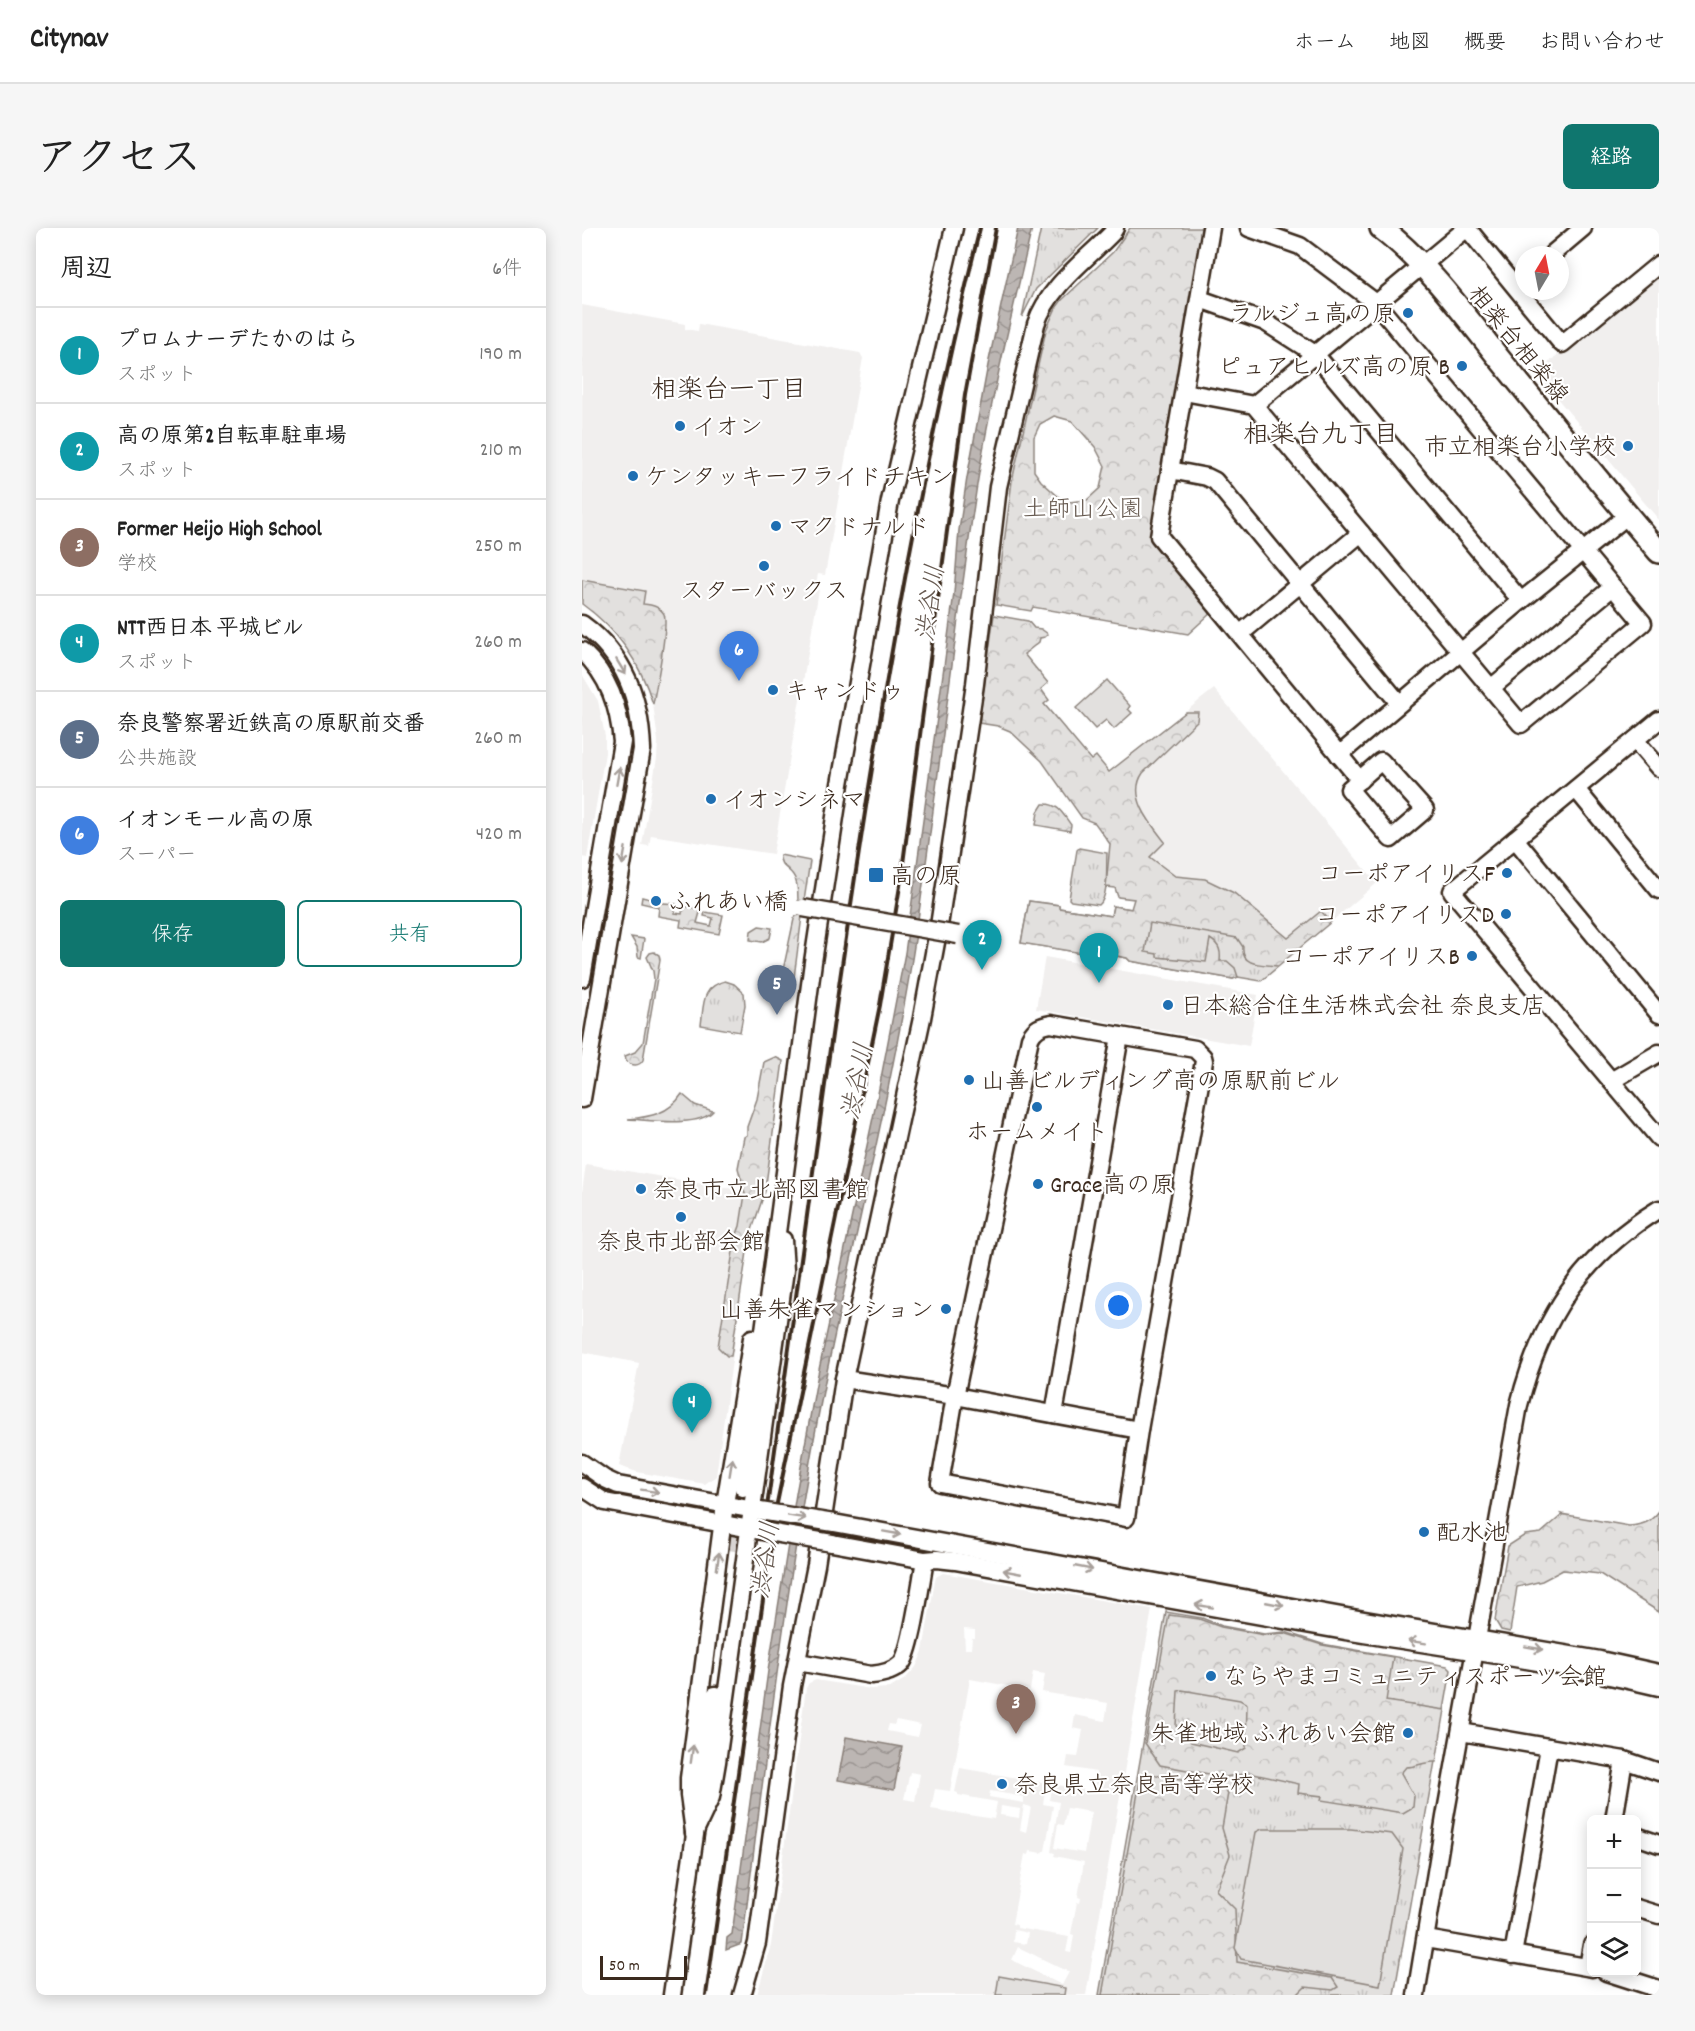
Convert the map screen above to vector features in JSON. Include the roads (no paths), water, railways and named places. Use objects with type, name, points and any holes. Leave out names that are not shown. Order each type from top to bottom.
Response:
[{"type":"main road","name":"相楽台相楽線","points":[[1381,228],[1421,266],[1460,309],[1659,552]]},
{"type":"street","points":[[743,1488],[840,784],[890,501],[954,228]]},
{"type":"street","points":[[742,1995],[757,1943],[792,1686],[816,1565],[844,1378],[922,1018],[939,926],[975,684],[998,487],[1041,308],[1050,295],[1115,228]]},
{"type":"street","points":[[1211,228],[1159,536],[1360,780]]},
{"type":"street","points":[[1184,392],[1254,405],[1521,724],[1642,623],[1376,303],[1300,246],[1249,228]]},
{"type":"street","points":[[1254,405],[1467,228],[1515,278]]},
{"type":"street","points":[[1562,246],[1583,228]]},
{"type":"street","points":[[1531,300],[1562,344],[1659,264]]},
{"type":"street","points":[[1200,299],[1265,322],[1315,354],[1521,601]]},
{"type":"street","points":[[1170,470],[1212,478],[1399,703]]},
{"type":"street","points":[[1339,754],[1521,601],[1628,515]]},
{"type":"street","points":[[1240,634],[1361,533]]},
{"type":"street","points":[[1491,688],[1613,587]]},
{"type":"street","points":[[582,624],[607,646],[625,673],[636,699],[640,716],[642,749],[582,1099]]},
{"type":"street","points":[[582,651],[600,671],[612,694],[620,717],[622,742],[582,978]]},
{"type":"street","points":[[1659,720],[1452,891],[1659,1138]]},
{"type":"street","points":[[1635,740],[1659,768]]},
{"type":"street","points":[[1382,761],[1425,810],[1391,839],[1349,789],[1360,780],[1382,761]]},
{"type":"street","points":[[1576,789],[1659,890]]},
{"type":"street","points":[[1515,839],[1659,1014]]},
{"type":"street","points":[[803,908],[958,935]]},
{"type":"street","points":[[1051,1024],[1195,1049],[1204,1061],[1139,1430],[1126,1518],[940,1483],[955,1396],[1030,1038],[1034,1031],[1040,1026],[1051,1024]]},
{"type":"street","points":[[1054,1414],[1120,1036]]},
{"type":"street","points":[[1611,1081],[1659,1053]]},
{"type":"street","points":[[694,1833],[688,1778],[725,1504],[764,1260],[782,1192]]},
{"type":"street","points":[[694,1833],[711,1797],[756,1510],[785,1270],[782,1192]]},
{"type":"street","points":[[1416,1995],[1475,1645],[1519,1405],[1528,1370],[1540,1340],[1567,1293],[1583,1272],[1617,1239],[1659,1209]]},
{"type":"street","points":[[844,1378],[1139,1430]]},
{"type":"street","points":[[582,1463],[618,1485]]},
{"type":"street","points":[[582,1469],[584,1479],[582,1486]]},
{"type":"street","points":[[582,1486],[618,1485],[1347,1617],[1659,1687]]},
{"type":"street","points":[[582,1486],[599,1500],[614,1504],[752,1530],[925,1560],[937,1558],[955,1561],[1121,1592],[1475,1645],[1600,1660],[1659,1673]]},
{"type":"street","points":[[582,1501],[614,1504]]},
{"type":"street","points":[[672,1995],[735,1551]]},
{"type":"street","points":[[798,1662],[871,1675],[882,1674],[900,1665],[908,1651],[925,1560]]},
{"type":"street","points":[[1461,1732],[1624,1760],[1659,1772]]},
{"type":"street","points":[[1513,1956],[1549,1747]]},
{"type":"street","points":[[1615,1815],[1624,1760]]},
{"type":"street","points":[[1641,1838],[1659,1844]]},
{"type":"street","points":[[1641,1910],[1659,1915]]},
{"type":"street","points":[[1426,1939],[1587,1968]]},
{"type":"street","points":[[1621,1977],[1659,1989]]},
{"type":"water","points":[[1018,228],[1032,228],[995,388],[977,485],[930,836],[904,1007],[812,1451],[779,1662],[742,1944],[726,1950],[727,1938],[732,1934],[768,1671],[796,1494],[817,1379],[877,1099],[905,953],[954,593],[959,530],[967,478],[988,365]]},
{"type":"water","points":[[846,1737],[902,1747],[894,1790],[838,1780]]},
{"type":"tunnel","points":[[735,1551],[743,1488]]},
{"type":"railway","points":[[766,1514],[856,868],[882,707],[943,387],[980,228]]},
{"type":"railway","points":[[706,1995],[777,1503],[880,1005],[900,886],[965,395],[996,228]]},
{"type":"place","name":"ラルジュ高の原","points":[[1408,313]]},
{"type":"place","name":"ピュアヒルズ高の原 B","points":[[1462,366]]},
{"type":"place","name":"イオン","points":[[680,426]]},
{"type":"place","name":"市立相楽台小学校","points":[[1628,446]]},
{"type":"place","name":"ケンタッキーフライドチキン","points":[[633,476]]},
{"type":"place","name":"マクドナルド","points":[[776,526]]},
{"type":"place","name":"スターバックス","points":[[764,566]]},
{"type":"place","name":"イオンモール高の原","points":[[739,681]]},
{"type":"place","name":"キャンドゥ","points":[[773,690]]},
{"type":"place","name":"イオンシネマ","points":[[711,799]]},
{"type":"place","name":"コーポアイリスF","points":[[1507,873]]},
{"type":"place","name":"高の原","points":[[876,875]]},
{"type":"place","name":"ふれあい橋","points":[[656,901]]},
{"type":"place","name":"コーポアイリスD","points":[[1506,914]]},
{"type":"place","name":"コーポアイリスB","points":[[1472,956]]},
{"type":"place","name":"高の原第2自転車駐車場","points":[[982,970]]},
{"type":"place","name":"プロムナーデたかのはら","points":[[1099,983]]},
{"type":"place","name":"日本総合住生活株式会社 奈良支店","points":[[1168,1005]]},
{"type":"place","name":"奈良警察署近鉄高の原駅前交番","points":[[777,1015]]},
{"type":"place","name":"山善ビルディング高の原駅前ビル","points":[[969,1080]]},
{"type":"place","name":"ホームメイト","points":[[1037,1107]]},
{"type":"place","name":"Grace高の原","points":[[1038,1184]]},
{"type":"place","name":"奈良市立北部図書館","points":[[641,1189]]},
{"type":"place","name":"奈良市北部会館","points":[[681,1217]]},
{"type":"place","name":"山善朱雀マンション","points":[[946,1309]]},
{"type":"place","name":"NTT西日本 平城ビル","points":[[692,1433]]},
{"type":"place","name":"配水池","points":[[1424,1532]]},
{"type":"place","name":"ならやまコミュニティスポーツ会館","points":[[1211,1676]]},
{"type":"place","name":"朱雀地域 ふれあい会館","points":[[1408,1733]]},
{"type":"place","name":"Former Heijo High School","points":[[1016,1734]]},
{"type":"place","name":"奈良県立奈良高等学校","points":[[1002,1784]]},
{"type":"district","name":"相楽台一丁目","points":[[729,388]]},
{"type":"district","name":"相楽台九丁目","points":[[1321,433]]},
{"type":"park label","name":"土師山公園","points":[[1083,508]]},
{"type":"water label","name":"渋谷川","points":[[929,603]]},
{"type":"water label","name":"渋谷川","points":[[856,1081]]},
{"type":"water label","name":"渋谷川","points":[[764,1560]]}]
